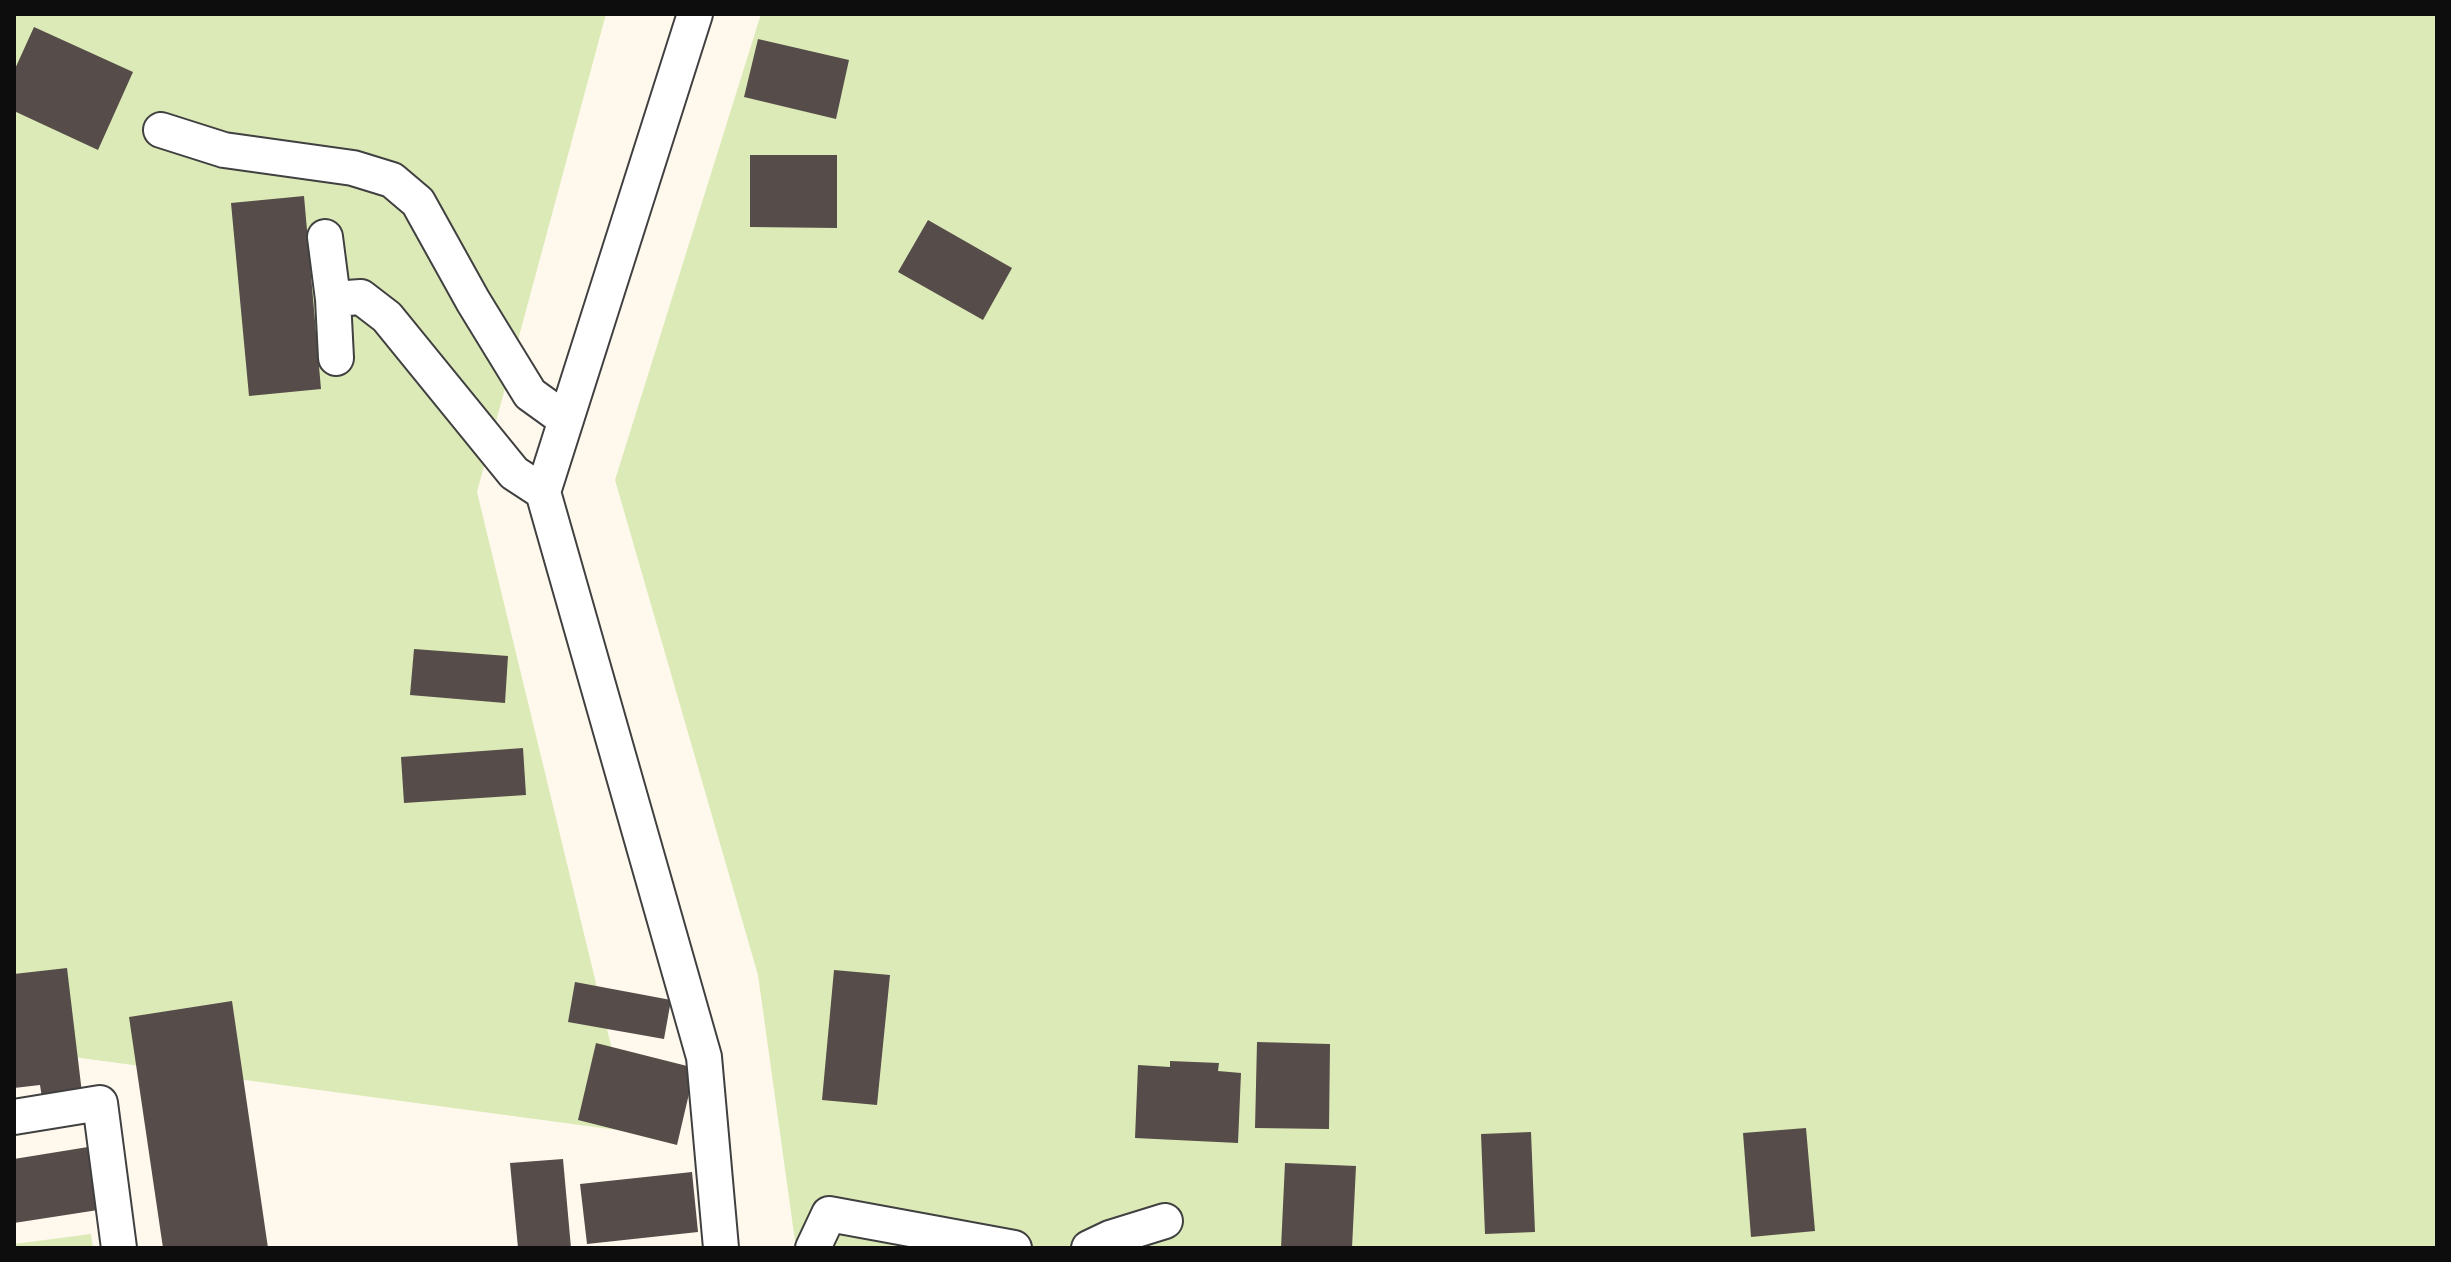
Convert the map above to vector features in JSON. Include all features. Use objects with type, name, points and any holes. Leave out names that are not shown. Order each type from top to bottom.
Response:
[{"type":"street","points":[[695,14],[543,492],[704,1057],[721,1248]]},
{"type":"street","points":[[161,130],[224,150],[353,168],[392,180],[418,202],[530,394],[566,420]]},
{"type":"street","points":[[325,237],[336,358]]},
{"type":"street","points":[[333,299],[361,297],[387,317],[514,473],[543,492]]},
{"type":"street","points":[[14,1117],[100,1103],[119,1248]]},
{"type":"street","points":[[813,1248],[829,1214],[1014,1248]]},
{"type":"street","points":[[1089,1248],[1165,1221]]},
{"type":"green space","points":[[14,14],[606,14],[477,492],[632,1132],[14,1049]]},
{"type":"green space","points":[[761,14],[2437,14],[2437,1248],[796,1248],[758,975],[615,480]]},
{"type":"green space","points":[[91,1234],[93,1248],[14,1248],[14,1244]]},
{"type":"building","points":[[34,27],[133,72],[98,150],[14,111],[14,71]]},
{"type":"building","points":[[758,39],[849,60],[836,119],[744,97]]},
{"type":"building","points":[[750,155],[837,155],[837,228],[750,227]]},
{"type":"building","points":[[304,196],[321,389],[249,396],[231,203]]},
{"type":"building","points":[[928,220],[1012,268],[983,320],[898,272]]},
{"type":"building","points":[[414,649],[508,656],[505,703],[410,695]]},
{"type":"building","points":[[523,748],[526,795],[404,803],[401,757]]},
{"type":"building","points":[[67,968],[82,1093],[42,1098],[40,1085],[14,1088],[14,974]]},
{"type":"building","points":[[834,970],[890,975],[877,1105],[822,1100]]},
{"type":"building","points":[[575,982],[671,1000],[664,1039],[568,1022]]},
{"type":"building","points":[[232,1001],[268,1248],[163,1248],[129,1017]]},
{"type":"building","points":[[1257,1042],[1330,1044],[1329,1129],[1255,1128]]},
{"type":"building","points":[[596,1043],[695,1068],[677,1145],[578,1120]]},
{"type":"building","points":[[1170,1061],[1219,1063],[1218,1071],[1241,1073],[1238,1143],[1135,1138],[1138,1065],[1170,1067]]},
{"type":"building","points":[[1806,1128],[1815,1231],[1751,1237],[1743,1133]]},
{"type":"building","points":[[1531,1132],[1535,1232],[1485,1234],[1481,1134]]},
{"type":"building","points":[[88,1147],[98,1210],[14,1223],[14,1159]]},
{"type":"building","points":[[563,1159],[571,1248],[518,1248],[510,1163]]},
{"type":"building","points":[[1285,1163],[1356,1166],[1352,1248],[1281,1248]]},
{"type":"building","points":[[692,1172],[698,1232],[587,1244],[580,1184]]}]
